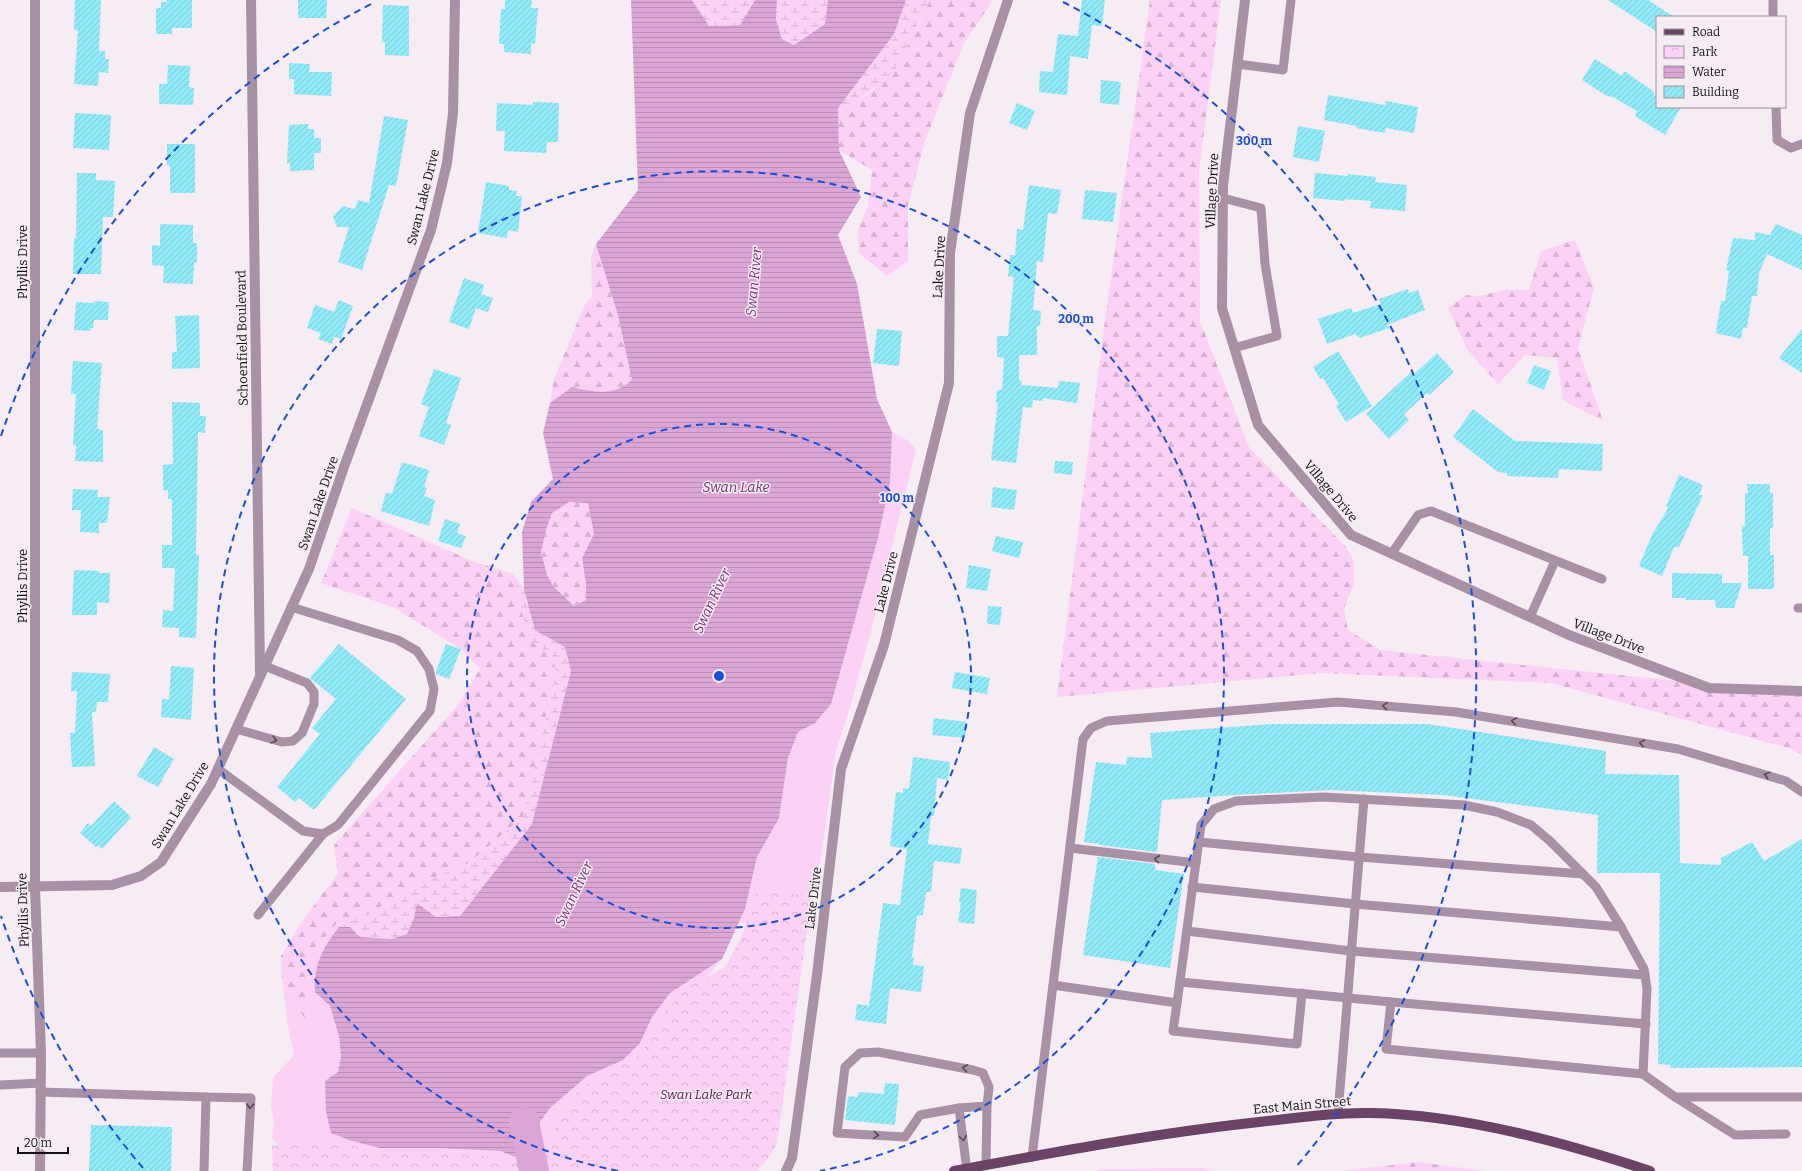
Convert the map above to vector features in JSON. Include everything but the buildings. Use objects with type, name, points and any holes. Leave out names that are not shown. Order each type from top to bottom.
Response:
[{"type":"main road","name":"East Main Street","points":[[954,1171],[967,1170],[986,1165],[1113,1142],[1223,1126],[1338,1114],[1374,1113],[1445,1120],[1530,1136],[1650,1171]]},
{"type":"street","name":"Phyllis Drive","points":[[36,0],[35,888],[41,1053],[40,1171]]},
{"type":"street","name":"Schoenfield Boulevard","points":[[251,0],[262,665],[260,677]]},
{"type":"street","name":"Swan Lake Drive","points":[[262,665],[292,607],[309,569],[344,467],[431,230],[447,163],[453,113],[455,0]]},
{"type":"street","name":"Lake Drive","points":[[786,1171],[792,1158],[817,975],[841,769],[884,645],[949,383],[950,253],[970,113],[1008,0]]},
{"type":"street","name":"Village Drive","points":[[1245,0],[1223,186],[1222,308],[1258,425],[1351,535],[1570,635],[1709,688],[1802,691]]},
{"type":"street","name":"Swan Lake Drive","points":[[0,887],[35,888],[112,885],[140,876],[161,862],[211,784],[260,677]]},
{"type":"lane","points":[[1237,64],[1283,70],[1291,0]]},
{"type":"lane","points":[[1773,0],[1773,16]]},
{"type":"lane","points":[[1776,108],[1777,140],[1791,148],[1802,144]]},
{"type":"lane","points":[[1223,198],[1261,208],[1265,264],[1277,336],[1234,348]]},
{"type":"lane","points":[[1392,553],[1418,515],[1431,511],[1602,580]]},
{"type":"lane","points":[[1530,617],[1555,561]]},
{"type":"lane","points":[[258,915],[323,834],[338,825],[416,730],[430,711],[434,689],[429,668],[417,651],[398,640],[292,607]]},
{"type":"lane","points":[[236,729],[282,742],[293,741],[302,733],[314,704],[314,692],[307,683],[262,665]]},
{"type":"lane","points":[[1032,1157],[1084,739],[1091,728],[1107,721],[1338,702],[1456,712],[1678,749],[1786,780],[1802,792]]},
{"type":"lane","points":[[218,769],[303,831],[323,834]]},
{"type":"lane","points":[[1302,993],[1297,1044],[1173,1031],[1201,825],[1214,809],[1236,801],[1324,797],[1464,806],[1497,812],[1531,825],[1550,841],[1596,887],[1621,927],[1644,969],[1645,975],[1647,989],[1643,1074]]},
{"type":"lane","points":[[1338,1114],[1364,799]]},
{"type":"lane","points":[[1198,842],[1359,857],[1583,874]]},
{"type":"lane","points":[[1070,848],[1196,863]]},
{"type":"lane","points":[[1192,887],[1355,904],[1621,927]]},
{"type":"lane","points":[[1187,931],[1351,951],[1645,975]]},
{"type":"lane","points":[[1180,982],[1646,1024]]},
{"type":"lane","points":[[1053,985],[1177,1003]]},
{"type":"lane","points":[[1391,1002],[1386,1049],[1643,1074],[1675,1097],[1735,1134],[1786,1134]]},
{"type":"lane","points":[[986,1165],[987,1106],[990,1087],[983,1073],[878,1052],[860,1053],[845,1067],[837,1133],[905,1137],[920,1115],[959,1108],[987,1106]]},
{"type":"lane","points":[[0,1053],[41,1053]]},
{"type":"lane","points":[[0,1085],[206,1097],[251,1098],[247,1171]]},
{"type":"lane","points":[[204,1171],[206,1097]]},
{"type":"lane","points":[[1675,1097],[1802,1097]]},
{"type":"lane","points":[[959,1108],[967,1170]]},
{"type":"green space","points":[[692,0],[755,0],[740,25],[708,26]]},
{"type":"green space","points":[[777,0],[828,0],[825,24],[794,45],[782,39],[776,20]]},
{"type":"green space","points":[[906,0],[930,0],[894,73],[852,104],[838,108],[894,34]]},
{"type":"green space","points":[[930,0],[993,0],[963,45],[925,141],[908,205],[908,261],[887,276],[859,253],[858,230],[868,206],[872,170],[839,150],[838,108],[852,104],[874,90],[918,26]]},
{"type":"green space","points":[[1150,0],[1221,0],[1199,171],[1200,321],[1249,447],[1346,547],[1354,562],[1354,583],[1344,609],[1348,630],[1380,650],[1802,694],[1802,755],[1792,749],[1551,683],[1321,673],[1057,697],[1106,313]]},
{"type":"green space","points":[[1575,240],[1594,288],[1578,348],[1603,421],[1563,400],[1557,358],[1525,355],[1498,384],[1467,349],[1448,308],[1466,295],[1479,296],[1505,290],[1529,290],[1541,251]]},
{"type":"green space","points":[[596,244],[618,315],[632,380],[617,389],[603,392],[572,387],[550,403],[554,379],[584,306],[592,296],[591,258]]},
{"type":"green space","points":[[892,432],[907,440],[916,449],[872,627],[851,704],[836,751],[816,890],[796,901],[738,925],[745,909],[757,857],[779,818],[788,758],[798,732],[815,723],[831,704],[878,538],[890,483]]},
{"type":"green space","points":[[569,502],[588,502],[594,534],[582,558],[586,584],[586,600],[574,606],[553,586],[547,575],[541,552],[552,513]]},
{"type":"green space","points":[[352,508],[472,561],[513,574],[529,640],[553,655],[556,673],[523,817],[469,863],[428,880],[366,915],[336,924],[309,956],[307,1023],[282,978],[281,956],[301,923],[338,873],[334,845],[457,706],[480,669],[461,649],[393,607],[321,583]]},
{"type":"green space","points":[[513,574],[524,589],[535,630],[565,647],[571,671],[532,824],[460,916],[436,917],[418,903],[414,918],[407,934],[392,939],[360,937],[350,927],[339,927],[336,924],[366,915],[428,880],[469,863],[523,817],[556,673],[552,655],[529,640]]},
{"type":"green space","name":"Swan Lake Park","points":[[756,891],[812,896],[777,1143],[768,1159],[757,1171],[273,1171],[272,1146],[333,1140],[379,1153],[498,1157],[527,1167],[543,1158],[558,1119],[580,1088],[637,1057],[653,1036],[666,1011],[685,989],[725,967],[742,936]]},
{"type":"green space","points":[[336,924],[339,927],[324,950],[318,965],[315,992],[330,1006],[339,1036],[341,1056],[338,1072],[380,1148],[436,1148],[500,1151],[527,1161],[520,1171],[283,1151],[272,1138],[274,1123],[271,1105],[273,1078],[294,1055],[287,1021],[282,978],[307,1022],[309,956]]},
{"type":"green space","points":[[722,959],[545,1166],[538,1154],[540,1122],[550,1108],[586,1074],[640,1043],[652,1017],[670,993]]},
{"type":"green space","points":[[1418,1162],[1484,1171],[1342,1171]]},
{"type":"green space","points":[[1203,1168],[1214,1171],[1095,1171],[1104,1169]]},
{"type":"water","name":"Swan Lake","points":[[631,0],[692,0],[709,26],[740,25],[755,0],[777,0],[776,20],[782,39],[794,45],[825,24],[828,0],[906,0],[894,34],[838,108],[839,150],[861,197],[838,235],[857,284],[877,399],[892,432],[890,483],[878,538],[831,704],[815,723],[798,732],[788,758],[779,818],[757,857],[745,909],[722,959],[670,993],[652,1017],[640,1043],[623,1060],[587,1076],[550,1108],[540,1122],[538,1154],[531,1163],[500,1151],[436,1148],[380,1148],[349,1140],[331,1133],[326,1112],[325,1081],[338,1072],[341,1056],[339,1036],[330,1006],[315,992],[317,965],[328,942],[339,927],[350,927],[360,937],[392,939],[407,934],[414,918],[417,903],[436,917],[460,916],[532,824],[571,671],[565,647],[535,630],[524,589],[522,532],[531,502],[553,479],[543,433],[550,403],[572,387],[603,392],[618,389],[632,380],[618,315],[596,244],[638,190]],"holes":[[[569,502],[588,503],[594,534],[582,558],[586,584],[586,600],[574,606],[553,586],[547,575],[541,552],[552,513]]]},
{"type":"waterway","name":"Swan River","points":[[524,1122],[534,1171]]}]
